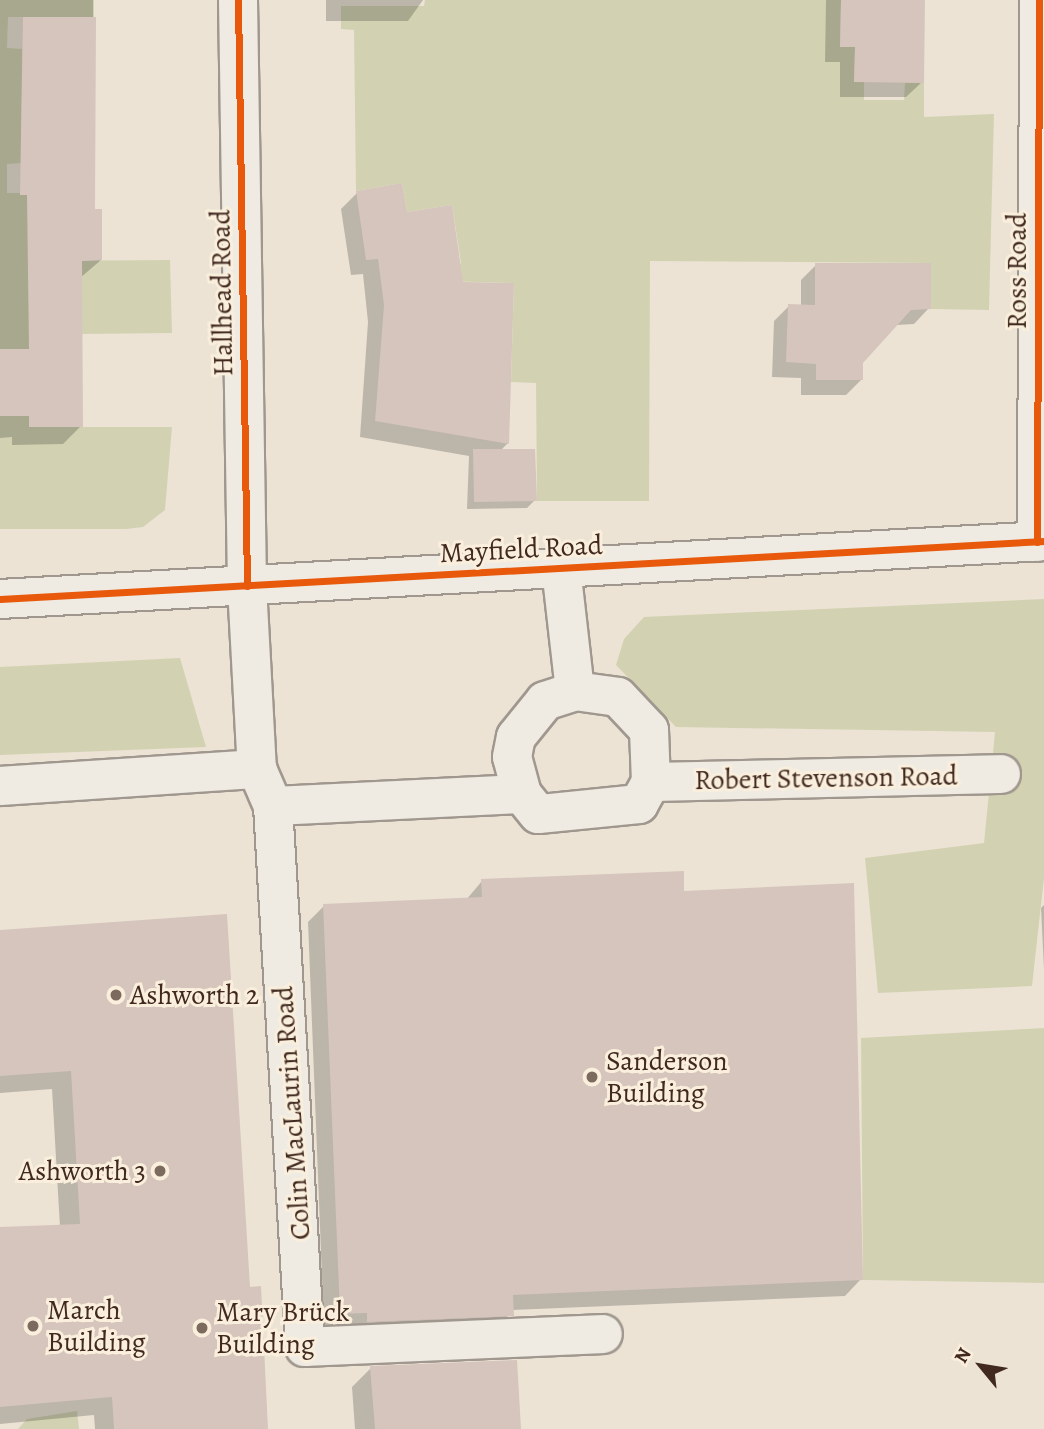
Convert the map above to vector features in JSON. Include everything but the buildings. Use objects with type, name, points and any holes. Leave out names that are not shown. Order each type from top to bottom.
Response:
[{"type":"street","name":"Hallhead Road","points":[[238,0],[247,586]]},
{"type":"street","name":"Ross Road","points":[[1039,0],[1041,541]]},
{"type":"street","name":"Mayfield Road","points":[[0,599],[1041,541]]},
{"type":"street","points":[[561,568],[575,691]]},
{"type":"street","name":"Colin MacLaurin Road","points":[[247,586],[257,769],[273,806],[305,1347],[603,1334]]},
{"type":"street","name":"Robert Stevenson Road","points":[[522,794],[512,757],[521,727],[545,701],[575,691],[609,693],[638,713],[655,753],[651,782],[1001,774]]},
{"type":"street","points":[[0,786],[257,769]]},
{"type":"street","points":[[273,806],[522,794],[538,814],[584,813],[639,804],[651,782]]},
{"type":"green space","points":[[0,0],[94,0],[94,17],[8,17],[7,48],[22,49],[21,163],[7,164],[7,193],[90,193],[28,261],[170,260],[172,333],[82,334],[29,349],[0,349]]},
{"type":"green space","points":[[425,0],[841,0],[840,47],[855,47],[854,82],[864,82],[864,100],[904,100],[905,83],[924,83],[924,117],[994,114],[989,310],[931,309],[931,263],[650,261],[649,501],[537,501],[536,383],[511,382],[514,283],[441,281],[461,263],[452,205],[407,212],[402,183],[356,191],[354,30],[341,29],[341,6],[424,6]]},
{"type":"green space","points":[[0,416],[29,416],[30,427],[172,427],[165,510],[143,527],[126,529],[0,529]]},
{"type":"green space","points":[[1044,599],[1044,878],[1032,986],[878,993],[865,858],[984,843],[995,732],[676,727],[616,665],[624,639],[644,617]]},
{"type":"green space","points":[[180,658],[206,747],[0,755],[0,667]]},
{"type":"green space","points":[[1044,1028],[1044,1283],[863,1280],[861,1038]]},
{"type":"green space","points":[[77,1411],[79,1429],[18,1429],[27,1419]]},
{"type":"cycle path","points":[[238,0],[247,586]]},
{"type":"cycle path","points":[[1037,542],[1039,0]]},
{"type":"cycle path","points":[[0,599],[1044,541]]},
{"type":"place","name":"Ashworth 2","points":[[116,995]]},
{"type":"place","name":"Sanderson Building","points":[[592,1077]]},
{"type":"place","name":"Ashworth 3","points":[[160,1171]]},
{"type":"place","name":"March Building","points":[[33,1326]]},
{"type":"place","name":"Mary Brück Building","points":[[202,1328]]}]
